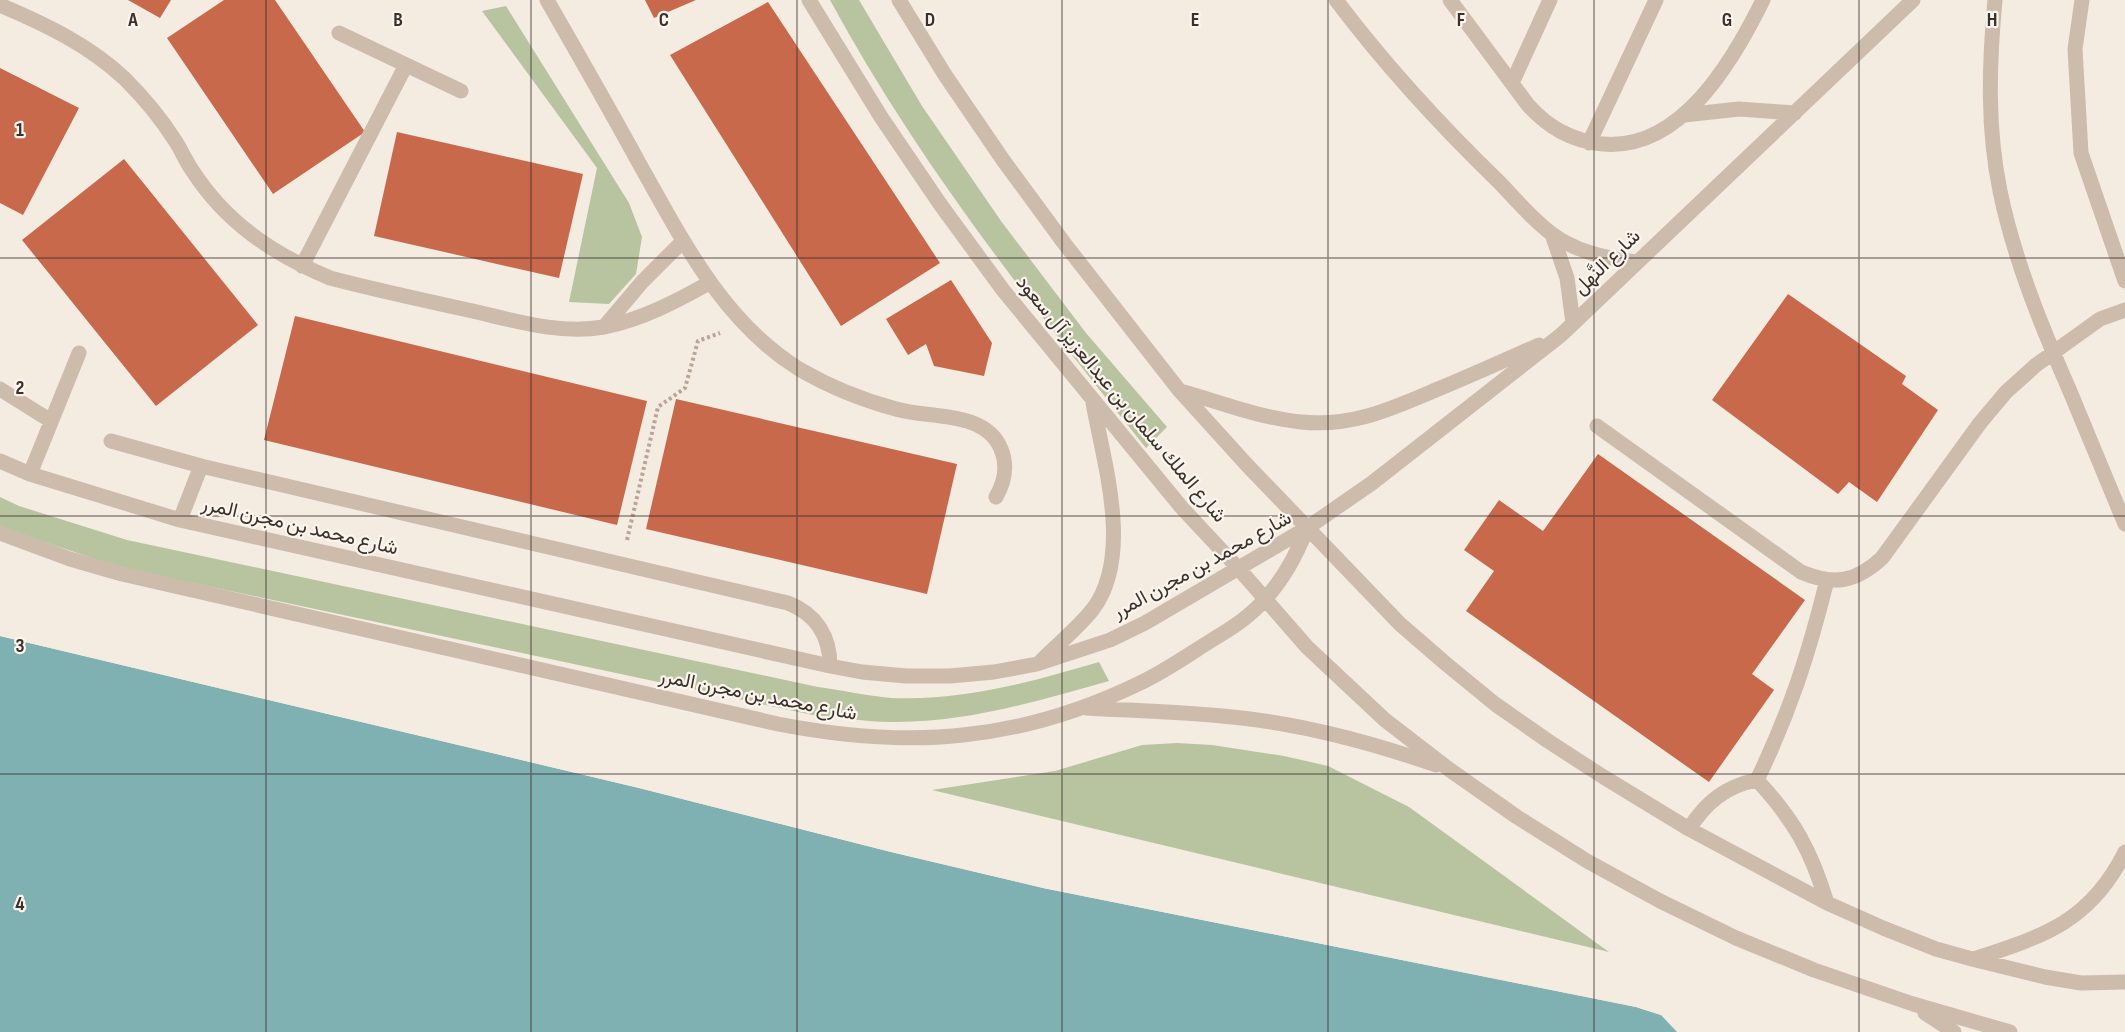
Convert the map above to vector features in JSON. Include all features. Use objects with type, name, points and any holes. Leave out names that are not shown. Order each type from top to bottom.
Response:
[{"type":"street","points":[[547,0],[683,241],[709,283],[744,324],[770,348],[798,368],[832,387],[868,402],[905,412],[968,421],[980,426],[991,434],[1004,458],[1003,485],[996,497]]},
{"type":"street","name":"شارع الملك سلمان بن عبدالعزيز آل سعود","points":[[809,0],[881,117],[940,204],[1003,290],[1168,493],[1307,647],[1385,720],[1450,770],[1537,830],[1587,861],[1660,901],[1736,938],[1814,970],[1912,1004],[2010,1032]]},
{"type":"street","points":[[899,0],[945,75],[1003,160],[1064,243],[1179,390],[1400,624],[1495,704],[1584,764],[1689,829],[1827,903],[1915,940],[1972,959],[2044,977],[2081,983],[2125,982]]},
{"type":"street","points":[[1336,0],[1419,99],[1480,164],[1552,234],[1594,254],[1616,260],[1638,262]]},
{"type":"street","points":[[1450,0],[1541,120],[1557,131],[1589,143],[1614,145],[1633,143],[1652,137],[1684,115],[1735,51],[1762,0]]},
{"type":"street","points":[[1512,83],[1550,0]]},
{"type":"street","points":[[1589,143],[1656,0]]},
{"type":"street","name":"شارع النَّهل","points":[[1307,528],[1372,483],[1561,335],[1913,0]]},
{"type":"street","points":[[1995,0],[1990,93],[1993,142],[2010,235],[2053,354],[2125,524]]},
{"type":"street","points":[[2082,0],[2075,49],[2081,153],[2125,281]]},
{"type":"street","points":[[0,5],[51,27],[103,60],[152,108],[175,140],[192,171],[214,200],[239,225],[268,247],[330,278],[526,324],[569,328],[604,327],[658,308],[709,283]]},
{"type":"street","points":[[339,33],[461,91]]},
{"type":"street","points":[[302,266],[406,65]]},
{"type":"street","points":[[1684,115],[1739,109],[1795,112]]},
{"type":"street","points":[[1552,234],[1568,278],[1573,323]]},
{"type":"street","points":[[604,327],[642,282],[683,241]]},
{"type":"street","points":[[1597,426],[1801,572],[1814,578],[1827,580],[1855,577],[1870,569],[1882,558],[1992,407],[2020,378],[2100,320],[2125,310]]},
{"type":"street","points":[[1179,390],[1274,418],[1302,422],[1360,419],[1388,411],[1561,335]]},
{"type":"street","points":[[30,474],[79,353]]},
{"type":"street","points":[[0,389],[51,421]]},
{"type":"street","points":[[1037,664],[1078,626],[1094,607],[1112,562],[1113,518],[1092,400]]},
{"type":"street","points":[[111,441],[201,466],[776,600],[801,608],[812,616],[824,633],[830,652],[830,666]]},
{"type":"street","name":"شارع محمد بن مجرن المرر","points":[[0,461],[30,474],[180,520],[830,666],[906,676],[950,676],[994,672],[1037,664],[1074,653],[1119,636],[1145,623],[1307,528]]},
{"type":"street","points":[[180,520],[201,466]]},
{"type":"street","name":"شارع محمد بن مجرن المرر","points":[[0,533],[70,559],[122,574],[778,724],[824,733],[870,738],[918,738],[964,735],[1011,727],[1080,708],[1138,684],[1232,629],[1265,600],[1288,570],[1307,528]]},
{"type":"street","points":[[1757,780],[1779,736],[1797,689],[1812,642],[1827,580]]},
{"type":"street","points":[[1080,708],[1251,719],[1330,733],[1450,770]]},
{"type":"street","points":[[1689,829],[1713,799],[1729,788],[1757,780]]},
{"type":"street","points":[[1757,780],[1776,801],[1808,848],[1827,903]]},
{"type":"street","points":[[1972,959],[2015,945],[2072,918],[2087,907],[2106,884],[2125,852]]},
{"type":"street","points":[[1912,1004],[1954,1032]]},
{"type":"path","points":[[621,564],[658,407],[685,388],[699,342],[744,324]]},
{"type":"green space","points":[[830,0],[859,0],[922,106],[1001,221],[1086,333],[1167,427],[1146,448],[1019,286],[938,175],[864,60]]},
{"type":"green space","points":[[506,6],[629,203],[642,237],[636,274],[609,304],[569,302],[597,168],[482,11]]},
{"type":"green space","points":[[0,497],[19,506],[127,540],[818,687],[891,698],[944,696],[996,689],[1099,662],[1109,681],[1002,709],[947,719],[881,722],[813,715],[122,568],[0,527]]},
{"type":"green space","points":[[1177,743],[1212,745],[1284,756],[1328,766],[1409,807],[1609,952],[932,790],[1055,771],[1142,745]]},
{"type":"water","points":[[0,636],[639,788],[1043,888],[1636,1007],[1661,1015],[1677,1032],[0,1032]]},
{"type":"pier","points":[[0,633],[639,785],[1043,885],[1637,1005],[1662,1013],[1661,1015],[1636,1007],[1043,888],[639,788],[0,636]]},
{"type":"building","points":[[128,0],[171,0],[160,18]]},
{"type":"building","points":[[224,0],[275,0],[365,132],[273,194],[167,38]]},
{"type":"building","points":[[645,0],[696,0],[654,18]]},
{"type":"building","points":[[768,2],[940,263],[841,326],[670,55]]},
{"type":"building","points":[[0,68],[79,108],[23,215],[0,203]]},
{"type":"building","points":[[397,132],[583,174],[559,278],[374,236]]},
{"type":"building","points":[[124,159],[258,325],[156,406],[22,240]]},
{"type":"building","points":[[951,280],[992,343],[984,376],[934,366],[926,344],[908,355],[886,319]]},
{"type":"building","points":[[1788,294],[1906,376],[1902,384],[1938,410],[1877,502],[1849,482],[1838,494],[1712,400]]},
{"type":"building","points":[[295,316],[647,401],[617,525],[264,440]]},
{"type":"building","points":[[676,399],[957,464],[927,594],[646,529]]},
{"type":"building","points":[[1598,454],[1805,600],[1752,674],[1774,690],[1709,782],[1466,611],[1494,571],[1464,550],[1499,500],[1543,531]]}]
